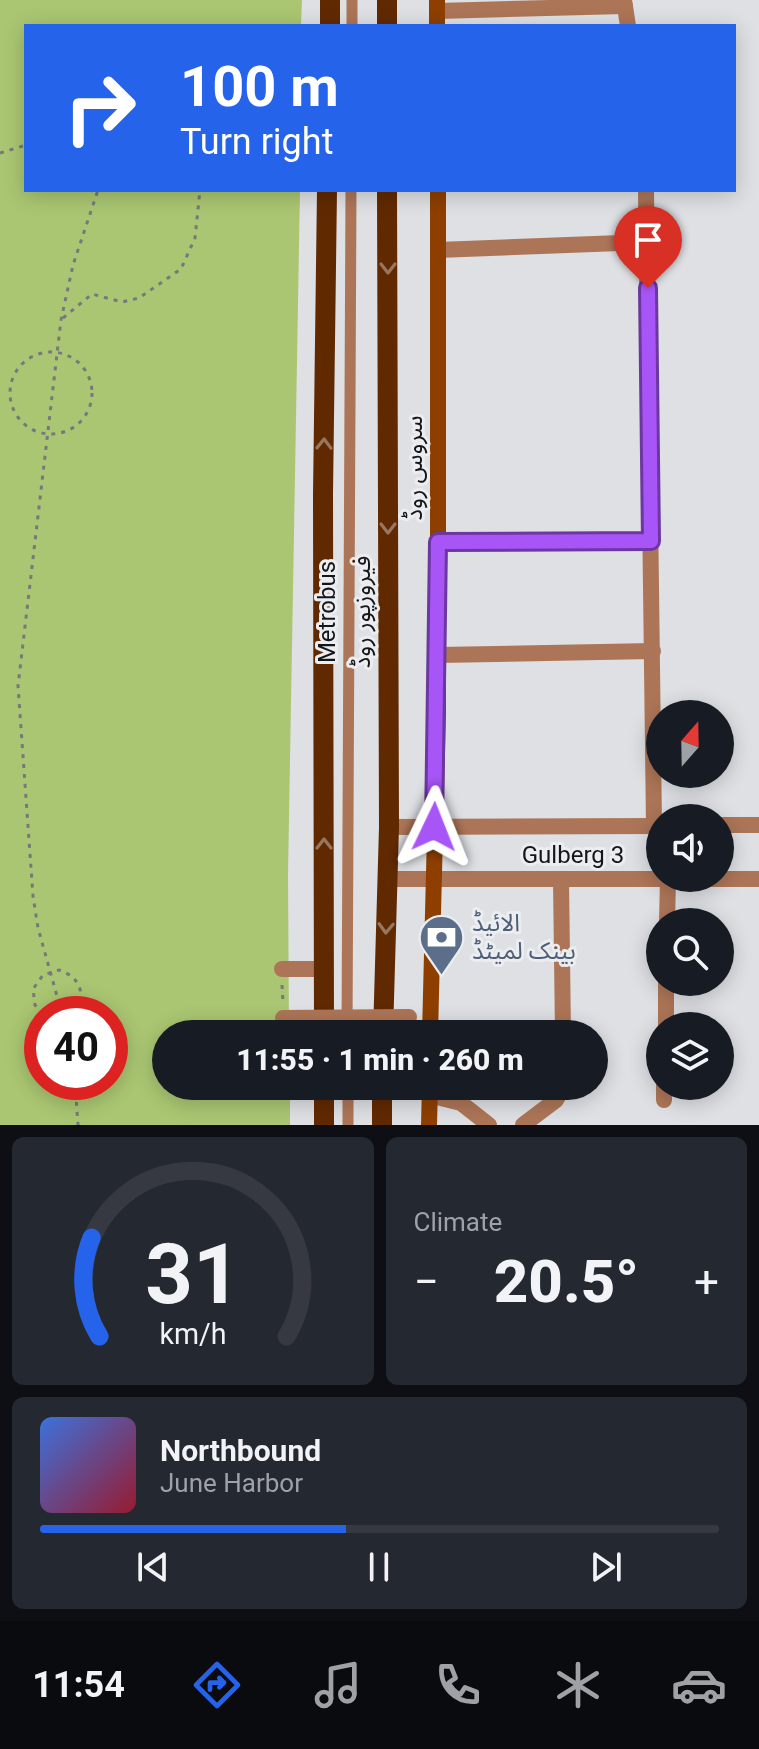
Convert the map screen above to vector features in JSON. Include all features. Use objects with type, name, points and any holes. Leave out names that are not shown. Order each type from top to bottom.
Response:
[{"type":"main road","points":[[330,0],[330,24]]},
{"type":"main road","points":[[387,0],[387,24]]},
{"type":"main road","name":"فیروزپور روڈ","points":[[324,1020],[327,192]]},
{"type":"main road","name":"فیروزپور روڈ","points":[[383,1020],[389,827],[387,192]]},
{"type":"main road","points":[[324,1100],[324,1125]]},
{"type":"main road","points":[[382,1100],[382,1125]]},
{"type":"street","points":[[437,12],[624,3],[628,24]]},
{"type":"street","name":"سروس روڈ","points":[[430,1020],[438,655],[438,192]]},
{"type":"street","points":[[646,192],[656,804]]},
{"type":"street","points":[[438,250],[647,242]]},
{"type":"street","points":[[438,542],[651,541]]},
{"type":"street","points":[[438,655],[653,651]]},
{"type":"street","points":[[734,825],[759,825]]},
{"type":"street","points":[[389,827],[646,826]]},
{"type":"street","name":"Gulberg 3","points":[[388,879],[646,879]]},
{"type":"street","points":[[561,879],[563,1020]]},
{"type":"street","name":"Gulberg 3","points":[[734,879],[759,879]]},
{"type":"street","points":[[282,969],[324,969]]},
{"type":"street","points":[[283,1018],[409,1017]]},
{"type":"street","points":[[429,1125],[430,1100]]},
{"type":"street","points":[[454,1100],[489,1125]]},
{"type":"street","points":[[523,1125],[556,1100]]},
{"type":"lane","points":[[352,0],[352,24]]},
{"type":"lane","name":"Metrobus","points":[[347,1020],[351,192]]},
{"type":"lane","points":[[348,1100],[348,1125]]},
{"type":"path","points":[[0,153],[24,146]]},
{"type":"path","points":[[57,996],[33,896],[18,686],[61,320],[73,265],[97,192]]},
{"type":"path","points":[[61,320],[92,294],[122,302],[139,298],[181,269],[195,238],[200,192]]},
{"type":"path","points":[[56,352],[83,368],[89,377],[92,398],[85,418],[77,426],[58,434],[47,434],[19,419],[10,400],[10,389],[25,361],[56,352]]},
{"type":"path","points":[[282,969],[283,1018]]},
{"type":"path","points":[[34,996],[33,989],[50,971]]},
{"type":"path","points":[[50,971],[67,973],[79,984],[80,996]]},
{"type":"path","points":[[76,1100],[78,1125]]},
{"type":"green space","points":[[0,0],[302,0],[301,24],[24,24],[24,192],[300,192],[288,874],[289,1020],[152,1020],[152,1100],[290,1100],[290,1125],[0,1125]]},
{"type":"place","name":"الائیڈ بینک لمیٹڈ","points":[[441,976]]},
{"type":"route","points":[[434,827],[438,542],[651,541],[648,288]]}]
